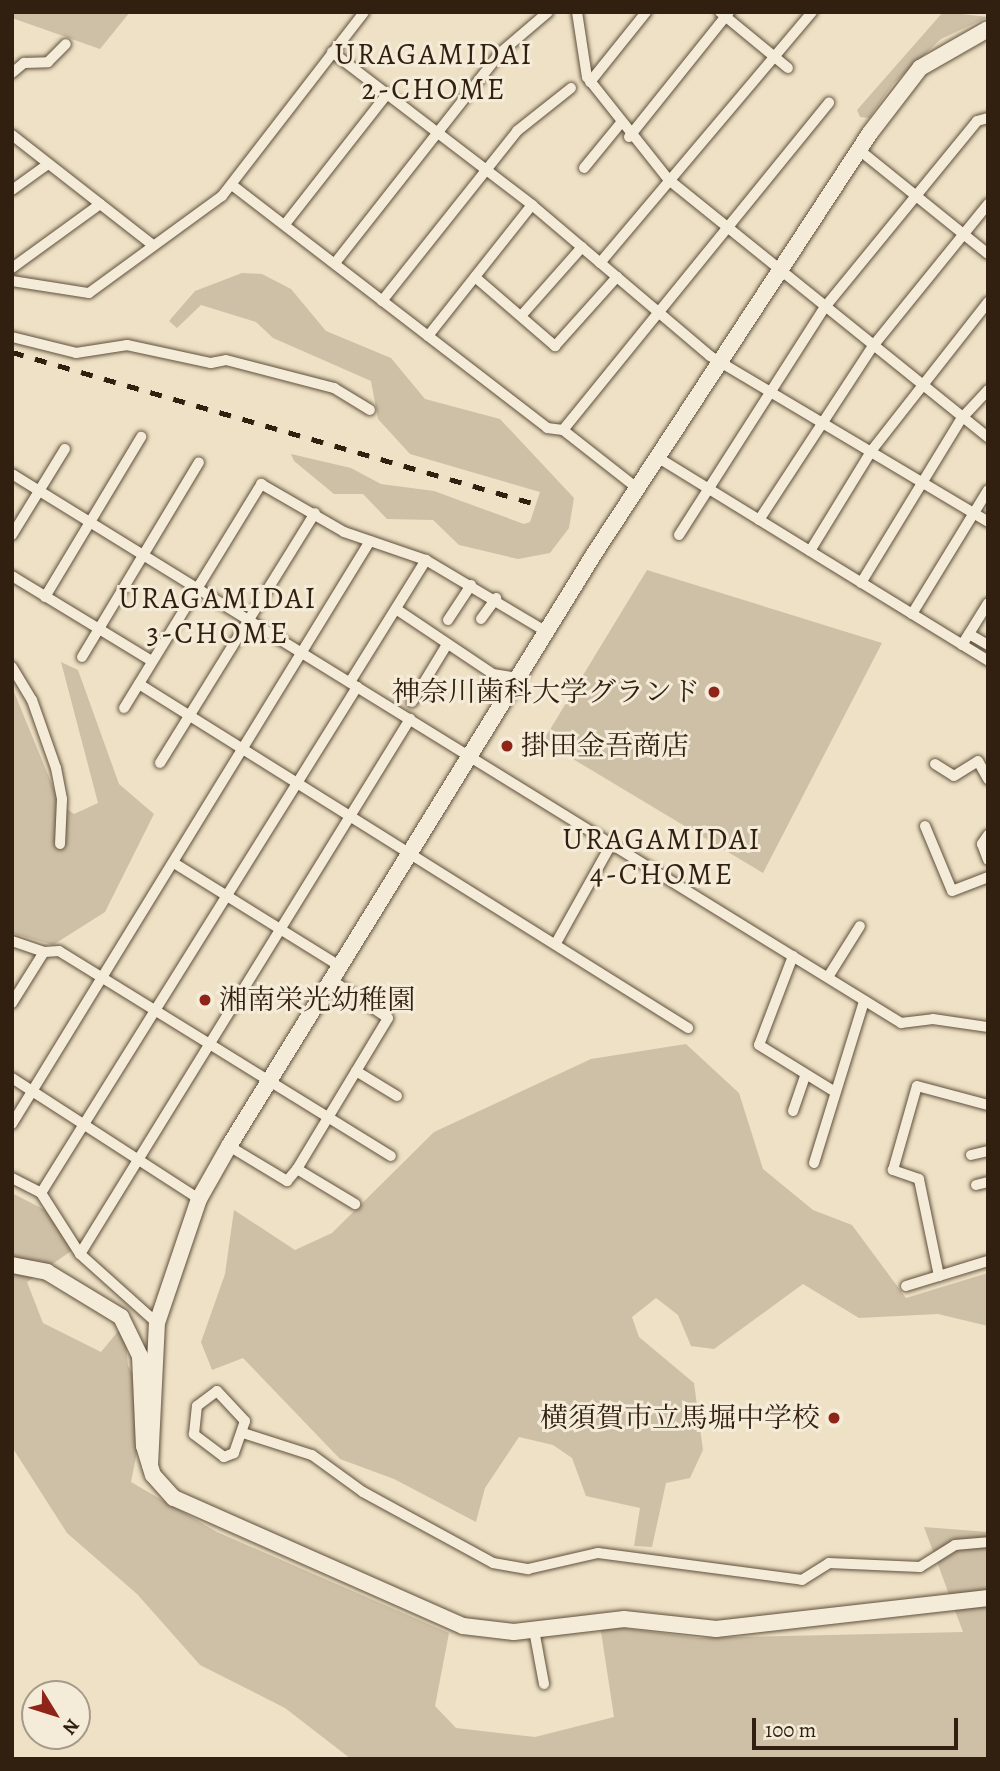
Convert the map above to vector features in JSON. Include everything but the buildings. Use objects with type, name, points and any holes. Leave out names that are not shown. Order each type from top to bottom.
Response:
[{"type":"street","points":[[12,281],[89,292],[153,245],[232,184],[364,12]]},
{"type":"street","points":[[335,263],[500,53],[548,12]]},
{"type":"street","points":[[578,12],[590,82],[629,137],[669,180],[961,419],[988,437]]},
{"type":"street","points":[[590,82],[646,12]]},
{"type":"street","points":[[600,263],[669,180],[679,178],[812,12]]},
{"type":"street","points":[[629,137],[725,14],[788,68]]},
{"type":"street","points":[[149,1465],[157,1323],[199,1199],[229,1146],[656,457],[858,149],[911,77],[988,29]]},
{"type":"street","points":[[12,73],[24,63],[48,62],[66,44]]},
{"type":"street","points":[[332,52],[532,205],[718,360],[770,388],[988,522]]},
{"type":"street","points":[[382,301],[517,131],[571,88]]},
{"type":"street","points":[[286,223],[387,94]]},
{"type":"street","points":[[563,430],[830,103]]},
{"type":"street","points":[[679,535],[770,388],[825,307],[977,121],[988,118]]},
{"type":"street","points":[[584,168],[620,124]]},
{"type":"street","points":[[12,135],[153,245]]},
{"type":"street","points":[[858,149],[988,254]]},
{"type":"street","points":[[12,190],[48,164]]},
{"type":"street","points":[[232,184],[286,223],[547,428],[563,430],[637,488]]},
{"type":"street","points":[[12,268],[100,204]]},
{"type":"street","points":[[759,520],[821,419],[873,346],[988,204]]},
{"type":"street","points":[[428,336],[532,205]]},
{"type":"street","points":[[521,316],[582,247]]},
{"type":"street","points":[[475,277],[555,346],[617,278]]},
{"type":"street","points":[[810,551],[872,450],[920,385],[988,302]]},
{"type":"street","points":[[12,337],[76,353],[127,345],[211,363],[226,360],[334,388],[370,410]]},
{"type":"street","points":[[861,583],[961,419],[988,390]]},
{"type":"street","points":[[45,597],[141,437]]},
{"type":"street","points":[[12,534],[65,449]]},
{"type":"street","points":[[656,457],[988,661]]},
{"type":"street","points":[[82,657],[200,462]]},
{"type":"street","points":[[12,474],[901,1023],[933,1019],[988,1027]]},
{"type":"street","points":[[124,708],[261,484],[370,541],[426,560],[496,598],[547,632]]},
{"type":"street","points":[[912,614],[988,489]]},
{"type":"street","points":[[160,763],[315,513]]},
{"type":"street","points":[[12,1124],[370,541]]},
{"type":"street","points":[[41,1193],[153,1011],[228,898],[299,783],[426,560]]},
{"type":"street","points":[[12,576],[152,661]]},
{"type":"street","points":[[448,620],[471,585]]},
{"type":"street","points":[[481,619],[496,598]]},
{"type":"street","points":[[962,645],[988,603]]},
{"type":"street","points":[[396,610],[446,646],[493,674],[517,678]]},
{"type":"street","points":[[969,634],[988,645]]},
{"type":"street","points":[[412,702],[446,646]]},
{"type":"street","points":[[12,667],[32,700],[56,768],[62,799],[60,844]]},
{"type":"street","points":[[139,684],[688,1028]]},
{"type":"street","points":[[80,1254],[410,719]]},
{"type":"street","points":[[935,764],[954,776],[978,761],[988,779]]},
{"type":"street","points":[[925,826],[952,891],[988,877]]},
{"type":"street","points":[[988,835],[982,844],[988,860]]},
{"type":"street","points":[[556,943],[612,843]]},
{"type":"street","points":[[174,863],[280,929],[388,1018],[297,1169],[287,1181],[229,1146]]},
{"type":"street","points":[[828,977],[860,926]]},
{"type":"street","points":[[12,941],[44,952],[60,951],[391,1156]]},
{"type":"street","points":[[12,1003],[44,952]]},
{"type":"street","points":[[793,956],[758,1045],[835,1092]]},
{"type":"street","points":[[814,1163],[864,1001]]},
{"type":"street","points":[[356,1071],[397,1096]]},
{"type":"street","points":[[793,1111],[805,1076]]},
{"type":"street","points":[[12,1078],[85,1122],[199,1199]]},
{"type":"street","points":[[939,1276],[919,1179],[893,1170],[917,1086],[988,1105]]},
{"type":"street","points":[[971,1155],[988,1151]]},
{"type":"street","points":[[297,1169],[355,1204]]},
{"type":"street","points":[[12,1178],[41,1193],[80,1254],[157,1323]]},
{"type":"street","points":[[906,1286],[988,1261]]},
{"type":"street","points":[[12,1265],[47,1272],[121,1317],[140,1356],[139,1416],[149,1465],[161,1486],[188,1508],[301,1559],[463,1626],[534,1630],[602,1619],[716,1629],[988,1598]]},
{"type":"street","points":[[224,1392],[244,1414],[243,1433],[234,1453],[224,1457],[197,1442],[197,1406],[224,1392]]},
{"type":"street","points":[[243,1433],[312,1455],[363,1492],[493,1563],[528,1569],[598,1553],[802,1580],[829,1563],[920,1567],[955,1545],[988,1542]]},
{"type":"street","points":[[534,1630],[544,1684]]},
{"type":"shaded area","points":[[12,12],[130,12],[100,49],[12,18]]},
{"type":"shaded area","points":[[943,12],[988,17],[941,39],[893,84],[869,118],[860,117],[857,110]]},
{"type":"shaded area","points":[[242,273],[262,274],[291,289],[326,331],[391,358],[425,399],[500,419],[574,498],[569,528],[550,553],[518,559],[459,545],[433,520],[387,519],[363,494],[334,494],[294,461],[291,454],[351,468],[381,484],[434,491],[524,524],[530,522],[540,492],[410,454],[378,419],[371,381],[273,338],[256,322],[201,305],[177,328],[169,321],[195,291]]},
{"type":"shaded area","name":"神奈川歯科大学グランド","points":[[647,570],[882,643],[763,873],[543,741]]},
{"type":"shaded area","points":[[61,662],[78,670],[119,784],[154,814],[105,912],[53,945],[12,933],[12,687],[60,804],[74,814],[98,803]]},
{"type":"shaded area","points":[[686,1044],[739,1093],[763,1169],[813,1210],[852,1225],[906,1298],[988,1273],[988,1326],[938,1314],[859,1318],[803,1284],[714,1349],[691,1346],[678,1315],[656,1298],[632,1317],[639,1337],[694,1383],[703,1450],[690,1478],[666,1483],[652,1547],[634,1546],[640,1508],[586,1496],[572,1458],[553,1445],[519,1437],[485,1488],[476,1522],[394,1479],[340,1459],[243,1358],[212,1370],[201,1342],[225,1274],[234,1210],[295,1250],[332,1233],[434,1132],[591,1059]]},
{"type":"shaded area","points":[[12,1193],[45,1210],[74,1249],[27,1282],[43,1323],[101,1352],[124,1324],[128,1366],[148,1397],[131,1482],[217,1532],[449,1633],[435,1706],[456,1728],[535,1737],[614,1717],[600,1625],[697,1638],[963,1632],[924,1527],[988,1532],[988,1759],[351,1759],[285,1708],[200,1665],[137,1594],[67,1533],[12,1447]]},
{"type":"railway","points":[[12,352],[532,503]]},
{"type":"place","name":"神奈川歯科大学グランド","points":[[714,692]]},
{"type":"place","name":"掛田金吾商店","points":[[507,746]]},
{"type":"place","name":"湘南栄光幼稚園","points":[[205,1000]]},
{"type":"place","name":"横須賀市立馬堀中学校","points":[[834,1418]]},
{"type":"district","name":"URAGAMIDAI 2-CHOME","points":[[434,71]]},
{"type":"district","name":"URAGAMIDAI 3-CHOME","points":[[218,615]]},
{"type":"district","name":"URAGAMIDAI 4-CHOME","points":[[662,856]]}]
